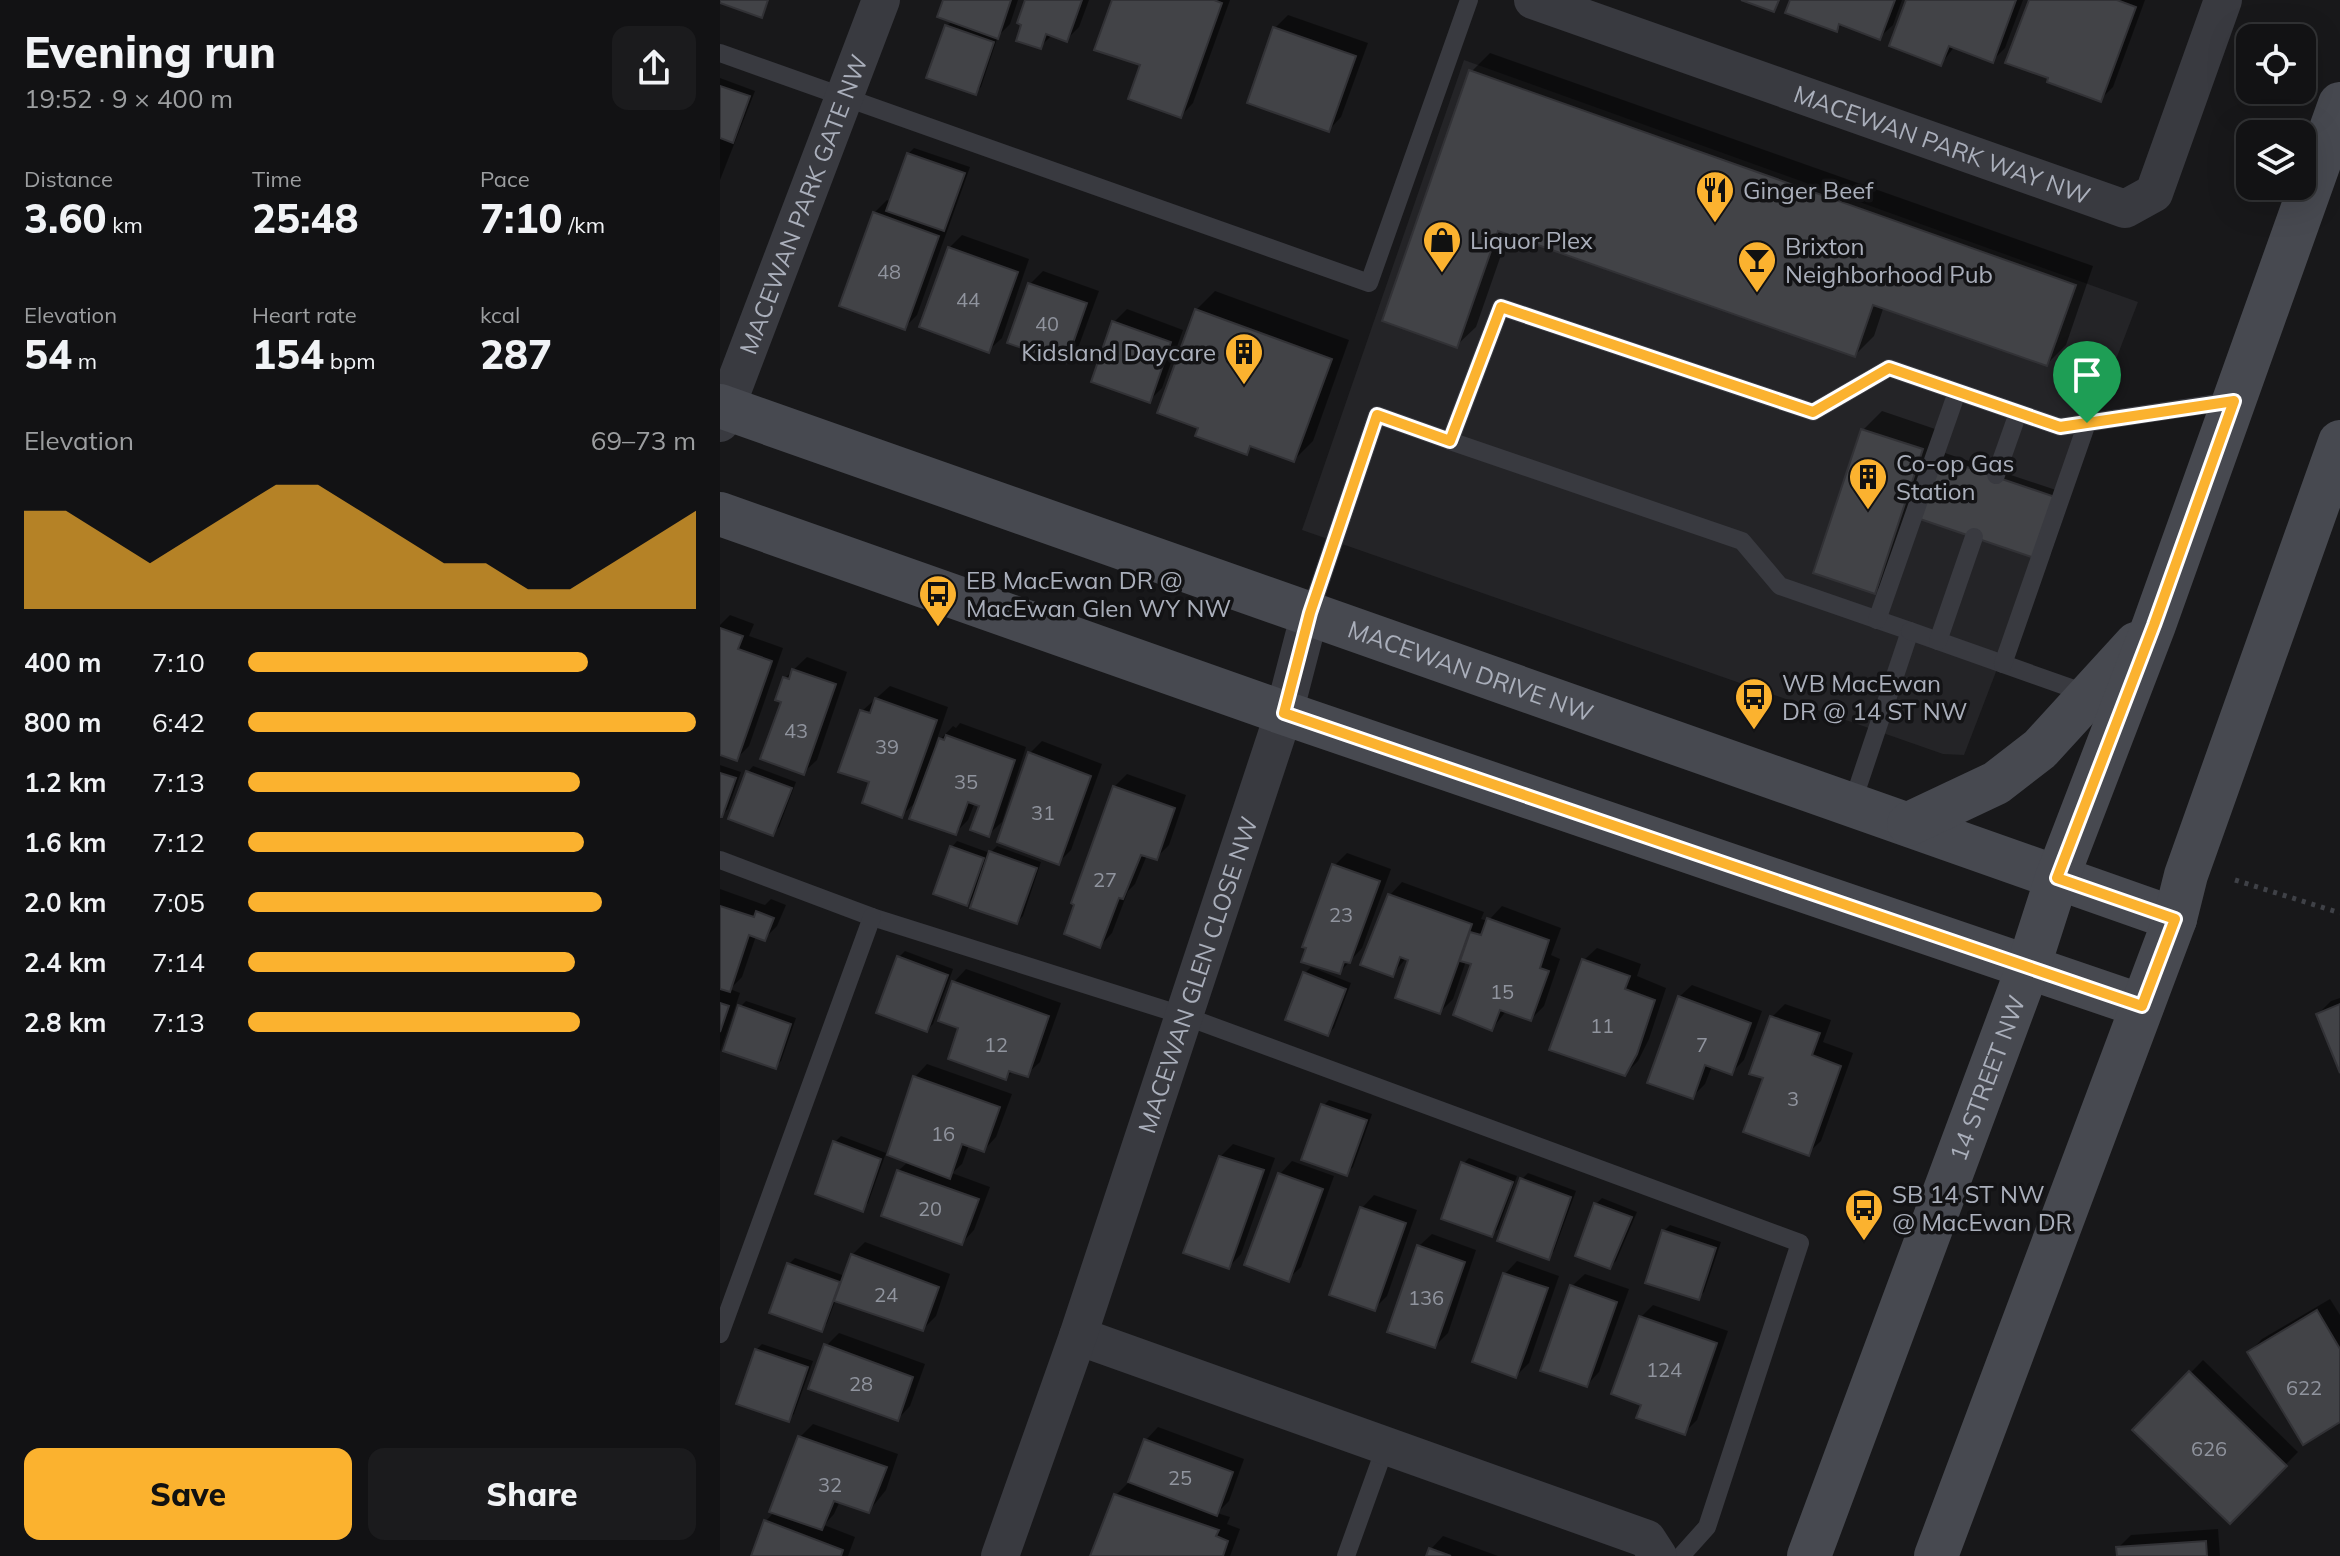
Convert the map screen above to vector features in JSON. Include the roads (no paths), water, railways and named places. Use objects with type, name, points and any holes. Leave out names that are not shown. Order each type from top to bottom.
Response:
[{"type":"main road","name":"14 STREET NW","points":[[1809,1556],[2029,965],[2057,878],[2154,625],[2340,104]]},
{"type":"main road","name":"MACEWAN DRIVE NW","points":[[722,413],[1310,613],[2175,919]]},
{"type":"main road","points":[[1936,1556],[2175,919],[2186,875],[2340,442]]},
{"type":"main road","points":[[720,514],[1284,713],[2142,1006]]},
{"type":"main road","points":[[1909,824],[1996,783],[2040,749],[2154,625]]},
{"type":"street","name":"MACEWAN PARK GATE NW","points":[[722,413],[881,0]]},
{"type":"street","name":"MACEWAN PARK WAY NW","points":[[1533,0],[2125,209],[2154,193],[2223,0]]},
{"type":"street","name":"MACEWAN GLEN CLOSE NW","points":[[1000,1556],[1078,1336],[1284,713],[1310,613]]},
{"type":"street","points":[[1078,1336],[1647,1539],[1658,1556]]},
{"type":"lane","points":[[720,53],[1369,283],[1469,0]]},
{"type":"lane","points":[[1450,441],[1501,307],[1813,412],[1889,368],[2060,427],[2234,401]]},
{"type":"lane","points":[[1877,620],[1957,392]]},
{"type":"lane","points":[[1996,475],[2018,413]]},
{"type":"lane","points":[[1310,613],[1377,415],[1742,541],[1780,586],[2091,694]]},
{"type":"lane","points":[[2003,664],[2087,423]]},
{"type":"lane","points":[[1938,641],[1974,537]]},
{"type":"lane","points":[[1852,804],[1910,631]]},
{"type":"lane","points":[[720,860],[872,917],[1182,1015],[1800,1243],[1707,1527],[1681,1556]]},
{"type":"lane","points":[[720,1334],[872,917]]},
{"type":"lane","points":[[1346,1556],[1386,1445]]},
{"type":"place","name":"Ginger Beef","points":[[1715,224]]},
{"type":"place","name":"Liquor Plex","points":[[1442,274]]},
{"type":"place","name":"Brixton Neighborhood Pub","points":[[1757,294]]},
{"type":"place","name":"Kidsland Daycare","points":[[1244,386]]},
{"type":"place","name":"Co-op Gas Station","points":[[1868,511]]},
{"type":"place","name":"EB MacEwan DR @ MacEwan Glen WY NW","points":[[938,628]]},
{"type":"place","name":"WB MacEwan DR @ 14 ST NW","points":[[1754,731]]},
{"type":"place","name":"SB 14 ST NW @ MacEwan DR","points":[[1864,1242]]}]
